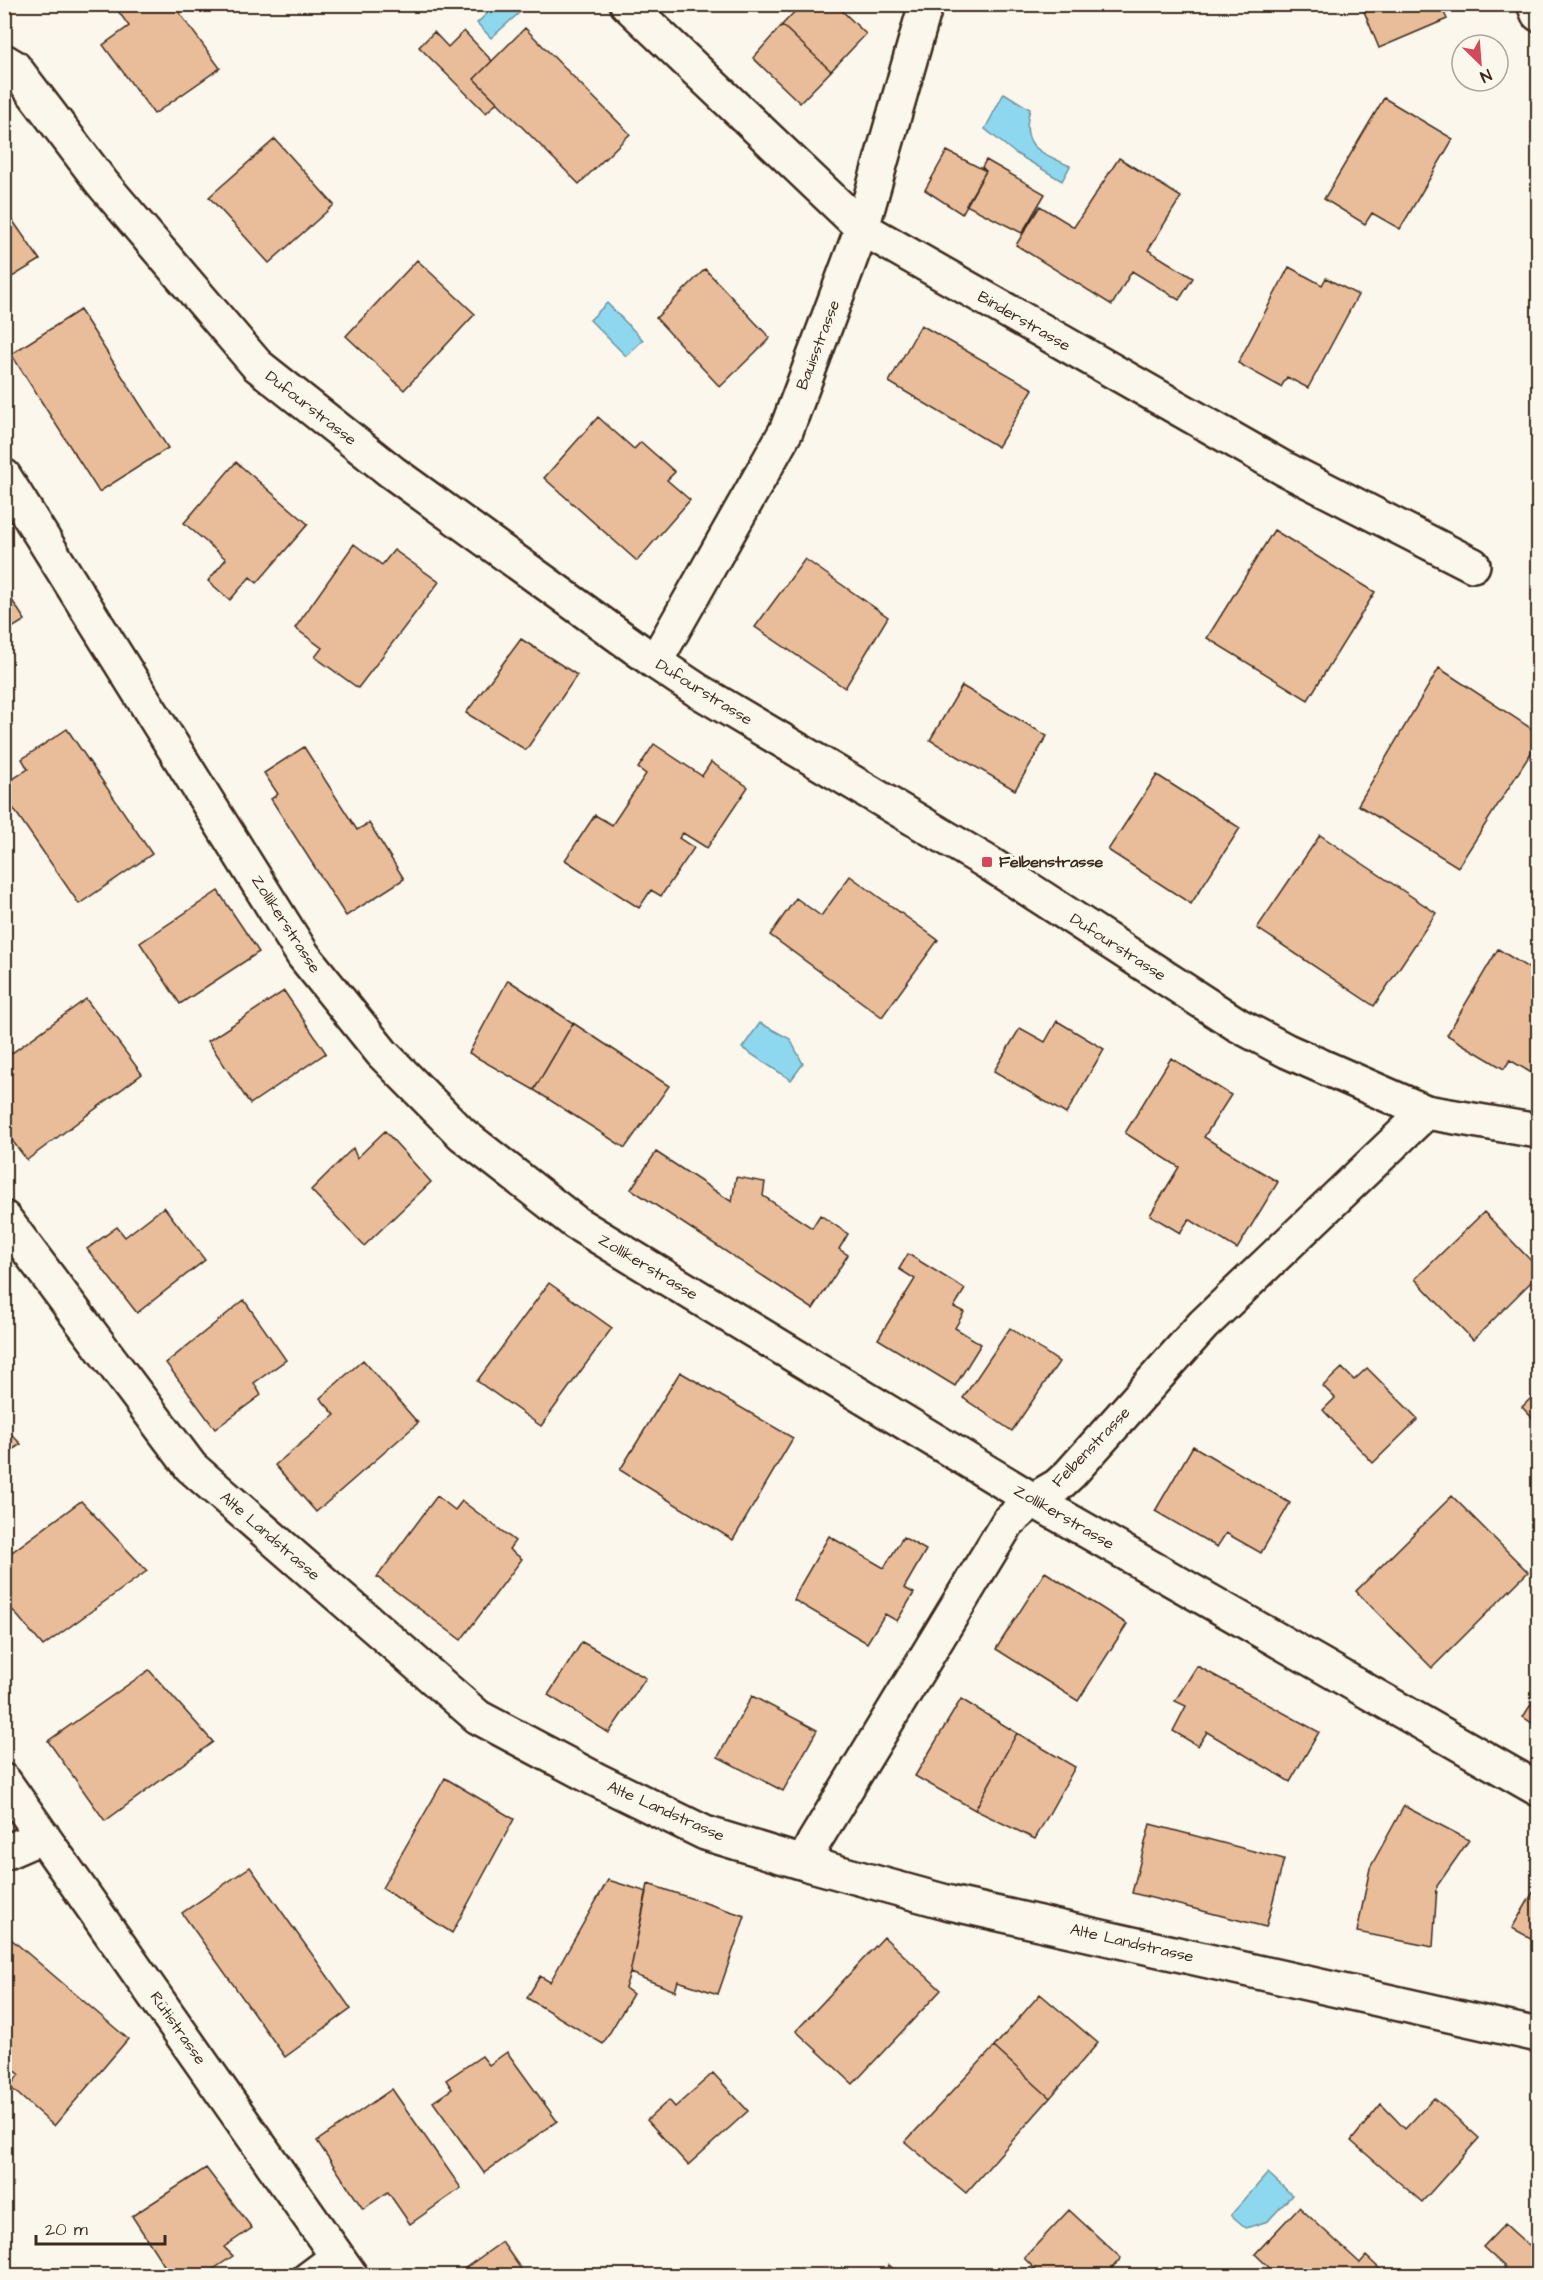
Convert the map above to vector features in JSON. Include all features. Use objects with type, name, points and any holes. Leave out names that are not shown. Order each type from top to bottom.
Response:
[{"type":"street","name":"Binderstrasse","points":[[627,4],[862,228],[1283,468],[1473,565]]},
{"type":"street","name":"Bauisstrasse","points":[[655,662],[786,431],[862,228],[926,4]]},
{"type":"street","points":[[1534,4],[1539,14]]},
{"type":"street","name":"Dufourstrasse","points":[[4,61],[14,67],[102,183],[256,365],[392,471],[655,662],[697,690],[987,862],[1238,1025],[1287,1050],[1426,1112],[1539,1131]]},
{"type":"street","name":"Zollikerstrasse","points":[[4,476],[303,955],[381,1053],[462,1134],[576,1223],[1034,1500],[1539,1789]]},
{"type":"street","name":"Felbenstrasse","points":[[804,1863],[814,1842],[1008,1522],[1070,1474],[1203,1325],[1426,1112]]},
{"type":"street","name":"Alte Landstrasse","points":[[4,1218],[191,1467],[478,1717],[597,1780],[705,1833],[804,1863],[950,1903],[1539,2035]]},
{"type":"street","name":"Rütistrasse","points":[[4,1781],[343,2264]]},
{"type":"street","points":[[4,1853],[43,1836]]},
{"type":"lane","points":[[303,2276],[343,2264]]},
{"type":"water","points":[[496,5],[528,5],[491,38],[477,23]]},
{"type":"water","points":[[1004,93],[1030,109],[1027,122],[1028,132],[1035,147],[1070,166],[1062,181],[1015,153],[985,129]]},
{"type":"water","points":[[607,303],[643,340],[626,356],[590,320]]},
{"type":"water","points":[[760,1023],[790,1039],[803,1064],[791,1080],[742,1048]]},
{"type":"water","points":[[1268,2173],[1292,2195],[1268,2221],[1246,2228],[1231,2215]]},
{"type":"building","points":[[113,4],[173,4],[220,68],[154,114],[103,45],[129,26]]},
{"type":"building","points":[[802,4],[835,4],[866,34],[831,71],[782,25]]},
{"type":"building","points":[[1361,4],[1440,4],[1447,19],[1379,48]]},
{"type":"building","points":[[782,25],[831,71],[800,103],[753,58]]},
{"type":"building","points":[[525,28],[630,134],[579,184],[474,79]]},
{"type":"building","points":[[464,31],[492,61],[474,79],[497,102],[486,113],[419,47],[434,32],[448,47]]},
{"type":"building","points":[[1384,98],[1453,139],[1400,229],[1372,213],[1365,224],[1324,199]]},
{"type":"building","points":[[275,139],[334,205],[269,263],[209,197]]},
{"type":"building","points":[[947,151],[986,171],[962,214],[925,190]]},
{"type":"building","points":[[1119,158],[1181,197],[1148,250],[1193,278],[1179,300],[1132,271],[1112,305],[1016,245],[1040,206],[1074,227]]},
{"type":"building","points":[[986,160],[1045,194],[1022,233],[966,205],[986,171],[982,167]]},
{"type":"building","points":[[4,208],[40,260],[4,282]]},
{"type":"building","points":[[417,260],[475,314],[404,390],[346,336]]},
{"type":"building","points":[[1289,267],[1322,285],[1326,278],[1358,295],[1308,388],[1287,377],[1281,387],[1238,363]]},
{"type":"building","points":[[705,269],[770,338],[720,387],[656,318]]},
{"type":"building","points":[[80,310],[168,448],[99,492],[11,354]]},
{"type":"building","points":[[921,325],[1033,389],[998,447],[889,382]]},
{"type":"building","points":[[598,417],[634,449],[641,442],[675,472],[667,480],[690,500],[637,561],[544,478]]},
{"type":"building","points":[[236,462],[308,524],[257,583],[250,577],[230,600],[208,581],[226,559],[184,523]]},
{"type":"building","points":[[1274,530],[1375,592],[1308,700],[1207,638]]},
{"type":"building","points":[[354,544],[382,565],[394,550],[439,582],[358,688],[315,657],[322,648],[295,628]]},
{"type":"building","points":[[805,559],[888,617],[845,688],[755,627]]},
{"type":"building","points":[[4,588],[25,620],[4,633]]},
{"type":"building","points":[[521,639],[577,675],[526,750],[466,713]]},
{"type":"building","points":[[1439,668],[1538,733],[1538,742],[1458,867],[1358,805]]},
{"type":"building","points":[[962,686],[1047,736],[1015,790],[930,740]]},
{"type":"building","points":[[67,729],[152,854],[79,904],[4,795],[4,785],[28,769],[22,759]]},
{"type":"building","points":[[654,744],[702,776],[711,762],[748,787],[707,848],[683,833],[679,838],[694,848],[661,896],[651,890],[639,908],[565,860],[595,815],[612,825],[646,774],[638,768]]},
{"type":"building","points":[[304,747],[357,830],[369,823],[404,879],[346,916],[271,799],[278,794],[264,773]]},
{"type":"building","points":[[1157,775],[1240,828],[1191,904],[1108,850]]},
{"type":"building","points":[[1320,835],[1436,913],[1374,1006],[1257,928]]},
{"type":"building","points":[[850,876],[938,940],[882,1017],[770,935],[796,898],[821,916]]},
{"type":"building","points":[[218,891],[259,952],[180,1004],[140,943]]},
{"type":"building","points":[[1498,949],[1538,974],[1538,1077],[1510,1060],[1504,1069],[1447,1035]]},
{"type":"building","points":[[508,980],[573,1023],[534,1090],[469,1053]]},
{"type":"building","points":[[284,991],[326,1053],[250,1104],[208,1041]]},
{"type":"building","points":[[86,999],[142,1074],[27,1160],[4,1130],[4,1059]]},
{"type":"building","points":[[1057,1021],[1104,1049],[1066,1114],[994,1071],[1020,1028],[1045,1042]]},
{"type":"building","points":[[573,1023],[669,1086],[625,1148],[534,1090]]},
{"type":"building","points":[[1171,1058],[1231,1095],[1204,1137],[1278,1182],[1237,1249],[1189,1219],[1180,1233],[1150,1215],[1179,1167],[1125,1133]]},
{"type":"building","points":[[385,1131],[431,1182],[364,1246],[311,1190],[353,1148],[357,1158]]},
{"type":"building","points":[[656,1152],[732,1202],[736,1177],[765,1182],[763,1196],[812,1228],[820,1215],[848,1234],[839,1249],[848,1255],[813,1309],[631,1189]]},
{"type":"building","points":[[164,1207],[205,1260],[137,1313],[87,1249],[117,1227],[125,1237]]},
{"type":"building","points":[[1484,1212],[1538,1268],[1538,1275],[1473,1340],[1415,1279]]},
{"type":"building","points":[[908,1254],[965,1289],[954,1307],[964,1312],[955,1328],[981,1344],[955,1386],[878,1339],[915,1279],[899,1269]]},
{"type":"building","points":[[549,1283],[612,1328],[541,1426],[477,1381]]},
{"type":"building","points":[[244,1300],[286,1360],[254,1383],[261,1395],[215,1429],[166,1363]]},
{"type":"building","points":[[1010,1328],[1059,1362],[1012,1431],[963,1398]]},
{"type":"building","points":[[363,1360],[418,1423],[316,1512],[275,1465],[335,1415],[320,1398]]},
{"type":"building","points":[[1342,1368],[1354,1380],[1367,1368],[1418,1419],[1373,1463],[1323,1410],[1335,1398],[1323,1386]]},
{"type":"building","points":[[680,1372],[793,1438],[733,1540],[620,1470]]},
{"type":"building","points":[[1538,1391],[1538,1424],[1522,1407]]},
{"type":"building","points":[[4,1427],[21,1444],[4,1455]]},
{"type":"building","points":[[1193,1446],[1290,1503],[1261,1553],[1226,1533],[1217,1547],[1155,1511]]},
{"type":"building","points":[[437,1496],[455,1510],[462,1501],[515,1541],[509,1549],[522,1559],[461,1640],[377,1577]]},
{"type":"building","points":[[1452,1496],[1528,1572],[1432,1668],[1356,1591]]},
{"type":"building","points":[[81,1501],[147,1571],[43,1646],[4,1600],[4,1558]]},
{"type":"building","points":[[829,1536],[884,1568],[903,1537],[926,1550],[904,1588],[914,1593],[897,1621],[885,1614],[867,1643],[794,1600]]},
{"type":"building","points":[[1045,1572],[1127,1624],[1078,1701],[996,1649]]},
{"type":"building","points":[[582,1642],[646,1678],[609,1733],[548,1695]]},
{"type":"building","points":[[1197,1666],[1319,1732],[1290,1782],[1207,1732],[1198,1746],[1173,1731],[1186,1706],[1175,1701]]},
{"type":"building","points":[[149,1670],[213,1742],[105,1821],[48,1741]]},
{"type":"building","points":[[1538,1693],[1538,1727],[1523,1717]]},
{"type":"building","points":[[752,1696],[817,1730],[783,1791],[718,1757]]},
{"type":"building","points":[[961,1699],[1017,1733],[975,1810],[915,1776]]},
{"type":"building","points":[[1017,1733],[1075,1767],[1035,1839],[975,1810]]},
{"type":"building","points":[[445,1778],[514,1819],[452,1933],[382,1888]]},
{"type":"building","points":[[1404,1806],[1469,1840],[1437,1886],[1433,1947],[1357,1932],[1370,1868]]},
{"type":"building","points":[[1150,1824],[1284,1859],[1266,1927],[1132,1893]]},
{"type":"building","points":[[250,1867],[351,2009],[285,2057],[182,1913]]},
{"type":"building","points":[[608,1880],[647,1892],[625,1988],[633,1994],[603,2044],[527,1998],[540,1976],[550,1982]]},
{"type":"building","points":[[648,1884],[745,1916],[718,1994],[678,1981],[675,1991],[630,1973]]},
{"type":"building","points":[[1538,1884],[1538,1942],[1512,1928]]},
{"type":"building","points":[[4,1933],[128,2039],[54,2126],[10,2087],[19,2074],[4,2061]]},
{"type":"building","points":[[884,1937],[941,1990],[853,2084],[796,2031]]},
{"type":"building","points":[[1040,1994],[1098,2043],[1050,2098],[994,2047]]},
{"type":"building","points":[[994,2047],[1050,2098],[966,2193],[905,2142]]},
{"type":"building","points":[[507,2052],[557,2121],[484,2173],[433,2102],[452,2089],[446,2080],[482,2056],[489,2065]]},
{"type":"building","points":[[713,2073],[748,2111],[688,2165],[647,2120],[669,2100],[675,2107]]},
{"type":"building","points":[[392,2089],[461,2188],[410,2224],[388,2192],[363,2209],[317,2141]]},
{"type":"building","points":[[1434,2098],[1479,2138],[1422,2202],[1351,2141],[1381,2104],[1405,2129]]},
{"type":"building","points":[[206,2168],[252,2228],[224,2247],[233,2256],[203,2276],[171,2276],[132,2216]]},
{"type":"building","points":[[1299,2207],[1360,2263],[1366,2256],[1382,2271],[1378,2276],[1278,2276],[1255,2254]]},
{"type":"building","points":[[1069,2210],[1121,2258],[1105,2276],[1042,2276],[1024,2258]]},
{"type":"building","points":[[1505,2224],[1538,2254],[1538,2276],[1500,2276],[1505,2267],[1483,2247]]},
{"type":"building","points":[[502,2242],[526,2276],[454,2276]]},
{"type":"building","points":[[889,2265],[902,2276],[881,2276]]},
{"type":"place","name":"Felbenstrasse","points":[[987,862]]}]
